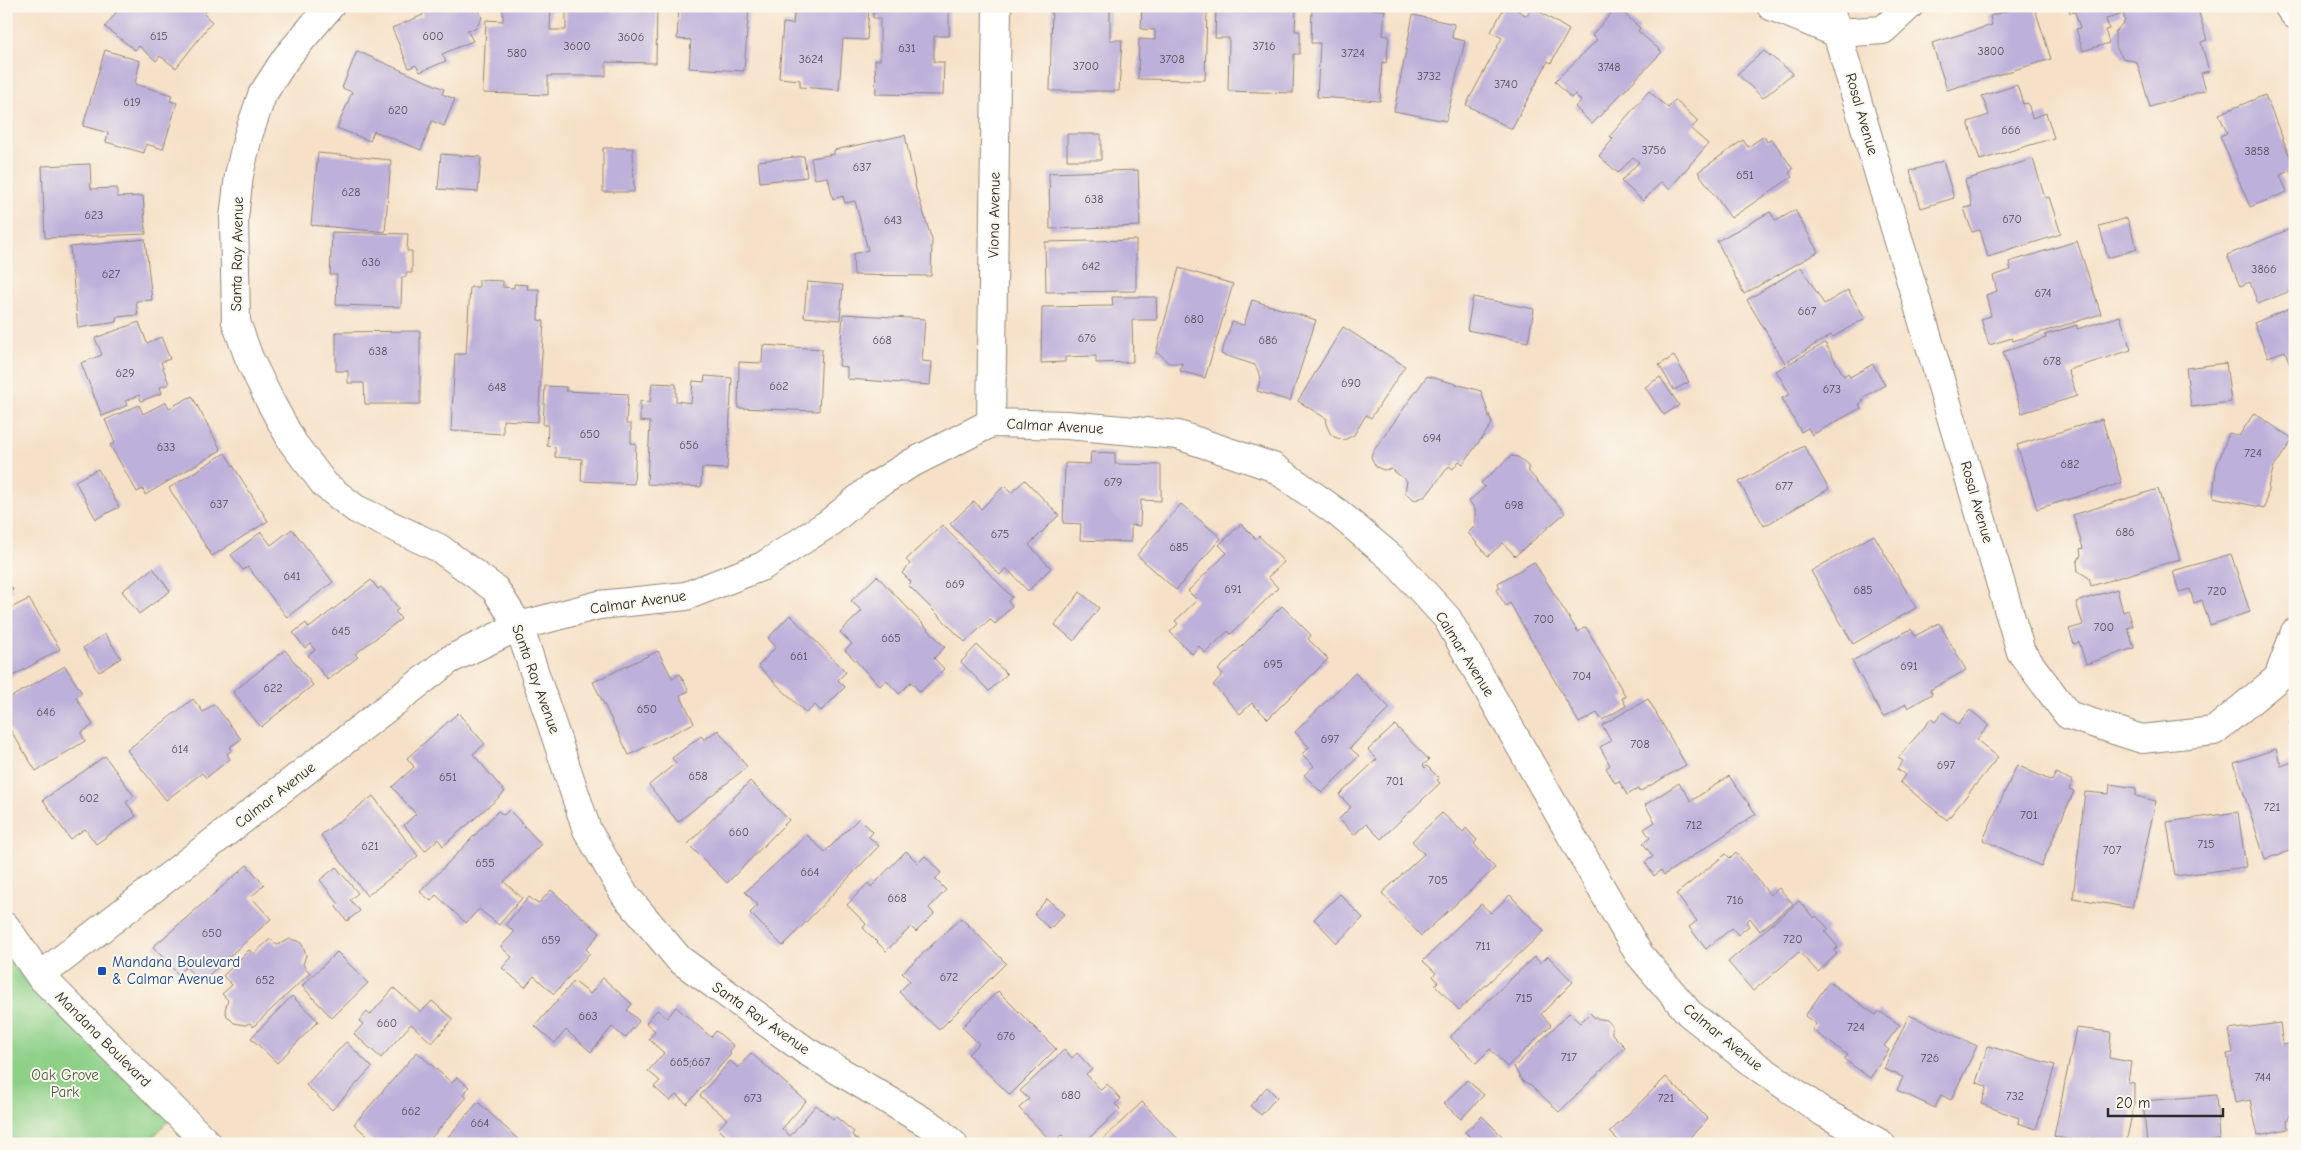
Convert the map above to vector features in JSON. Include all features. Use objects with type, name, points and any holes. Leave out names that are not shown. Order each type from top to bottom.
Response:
[{"type":"street","name":"Santa Ray Avenue","points":[[330,6],[286,58],[262,95],[248,136],[239,175],[234,218],[236,322],[248,358],[271,404],[293,443],[324,485],[356,509],[438,548],[469,568],[495,589],[519,626],[587,830],[625,895],[679,960],[806,1051],[935,1128],[953,1144]]},
{"type":"street","name":"Viona Avenue","points":[[991,423],[997,6]]},
{"type":"street","points":[[1771,6],[1838,33],[1883,30],[1909,6]]},
{"type":"street","name":"Rosal Avenue","points":[[1829,6],[2021,652],[2068,715],[2142,739],[2214,731],[2278,678],[2295,632]]},
{"type":"street","points":[[2288,6],[2295,14]]},
{"type":"street","name":"Calmar Avenue","points":[[40,976],[448,660],[519,626],[599,606],[686,596],[763,566],[829,523],[870,489],[910,464],[991,423],[1067,425],[1178,435],[1273,467],[1338,513],[1394,560],[1446,618],[1639,954],[1690,1013],[1751,1062],[1822,1112],[1881,1144]]},
{"type":"street","name":"Mandana Boulevard","points":[[6,928],[40,976],[208,1144]]},
{"type":"green space","name":"Oak Grove Park","points":[[6,927],[176,1113],[146,1144],[6,1144]]},
{"type":"building","points":[[121,6],[207,6],[209,8],[204,14],[212,22],[176,68],[160,56],[156,61],[139,46],[135,50],[105,27]]},
{"type":"building","points":[[419,6],[473,6],[479,10],[482,18],[475,29],[467,30],[473,41],[442,54],[446,61],[420,72],[416,65],[409,68],[392,28],[423,15]]},
{"type":"building","points":[[511,6],[551,6],[550,30],[566,30],[566,6],[605,6],[605,12],[618,11],[618,6],[657,6],[656,63],[606,62],[606,76],[548,76],[548,95],[483,93],[486,20],[503,21],[503,8],[511,8]]},
{"type":"building","points":[[679,6],[749,6],[744,71],[689,68],[691,40],[677,39]]},
{"type":"building","points":[[795,6],[869,6],[867,40],[843,39],[839,90],[800,87],[800,80],[779,78],[783,23],[793,24]]},
{"type":"building","points":[[873,6],[945,6],[945,9],[949,10],[949,36],[934,36],[934,62],[944,62],[943,95],[876,94],[875,60],[880,60],[880,18],[873,18]]},
{"type":"building","points":[[1052,6],[1110,6],[1110,40],[1122,40],[1119,91],[1050,91]]},
{"type":"building","points":[[1142,6],[1190,6],[1190,10],[1207,11],[1205,80],[1138,79],[1139,39],[1155,40],[1155,30],[1141,29]]},
{"type":"building","points":[[1216,6],[1260,6],[1260,9],[1296,10],[1295,31],[1300,31],[1300,54],[1294,54],[1293,93],[1228,91],[1229,38],[1215,38]]},
{"type":"building","points":[[1312,6],[1385,10],[1383,35],[1389,36],[1386,63],[1382,62],[1380,101],[1317,97],[1320,43],[1311,43]]},
{"type":"building","points":[[1505,6],[1510,6],[1527,16],[1532,7],[1569,30],[1551,63],[1548,61],[1512,129],[1466,105],[1502,38],[1491,32]]},
{"type":"building","points":[[2023,6],[2034,6],[2051,59],[1947,90],[1932,43],[1992,25],[1990,16]]},
{"type":"building","points":[[2068,6],[2118,6],[2121,15],[2106,19],[2109,29],[2105,30],[2109,43],[2083,51],[2076,29],[2080,28],[2075,12],[2070,13]]},
{"type":"building","points":[[2121,6],[2197,6],[2207,40],[2201,42],[2209,71],[2201,73],[2206,90],[2150,107],[2137,62],[2123,58],[2115,46],[2115,32],[2125,21]]},
{"type":"building","points":[[1617,7],[1640,28],[1638,31],[1662,52],[1592,124],[1575,107],[1581,101],[1575,94],[1571,98],[1555,81],[1597,40],[1592,35]]},
{"type":"building","points":[[1413,15],[1454,24],[1452,38],[1465,41],[1446,121],[1394,111]]},
{"type":"building","points":[[105,50],[140,61],[135,84],[172,95],[170,101],[177,103],[163,149],[146,144],[144,153],[106,142],[108,133],[83,126]]},
{"type":"building","points":[[357,51],[444,89],[442,94],[455,99],[444,126],[432,121],[421,150],[374,131],[370,141],[337,128],[352,92],[342,88]]},
{"type":"building","points":[[1764,51],[1793,73],[1763,98],[1737,74]]},
{"type":"building","points":[[2017,85],[2023,104],[2028,103],[2032,118],[2046,113],[2054,138],[1980,160],[1968,122],[1989,115],[1982,96]]},
{"type":"building","points":[[1649,91],[1668,108],[1675,100],[1698,121],[1691,129],[1708,144],[1669,189],[1661,182],[1643,201],[1621,181],[1639,162],[1633,157],[1618,173],[1599,156],[1613,139],[1610,136]]},
{"type":"building","points":[[2265,95],[2295,169],[2280,175],[2287,192],[2250,207],[2220,136],[2227,133],[2219,114]]},
{"type":"building","points":[[1067,134],[1101,134],[1101,160],[1067,160]]},
{"type":"building","points":[[905,135],[916,189],[932,240],[931,276],[854,275],[853,254],[868,250],[855,201],[845,203],[843,196],[833,199],[828,177],[815,179],[811,158],[834,154],[834,150]]},
{"type":"building","points":[[1764,136],[1767,142],[1772,139],[1793,169],[1789,173],[1792,177],[1731,218],[1698,172],[1743,140],[1748,147]]},
{"type":"building","points":[[603,148],[633,148],[634,192],[603,192]]},
{"type":"building","points":[[318,153],[391,160],[385,232],[311,225]]},
{"type":"building","points":[[441,154],[481,157],[478,192],[438,189]]},
{"type":"building","points":[[804,156],[807,177],[760,182],[758,161]]},
{"type":"building","points":[[2033,159],[2045,198],[2049,197],[2061,234],[1988,257],[1980,230],[1972,232],[1964,208],[1972,206],[1965,180]]},
{"type":"building","points":[[1943,161],[1954,198],[1921,208],[1910,171]]},
{"type":"building","points":[[90,164],[91,189],[117,188],[117,197],[143,196],[146,234],[45,238],[42,166]]},
{"type":"building","points":[[1138,170],[1140,226],[1050,229],[1049,173]]},
{"type":"building","points":[[1795,210],[1818,252],[1744,294],[1717,241],[1770,212],[1776,221]]},
{"type":"building","points":[[2127,218],[2137,249],[2108,258],[2099,226]]},
{"type":"building","points":[[2295,227],[2295,289],[2258,304],[2250,282],[2240,286],[2227,255]]},
{"type":"building","points":[[332,232],[408,234],[407,251],[412,251],[412,273],[406,273],[406,277],[402,277],[401,307],[336,305],[337,275],[330,275]]},
{"type":"building","points":[[145,239],[152,300],[136,301],[138,315],[116,317],[117,322],[78,328],[70,247]]},
{"type":"building","points":[[1136,240],[1136,291],[1046,292],[1045,242]]},
{"type":"building","points":[[2077,241],[2101,314],[2013,341],[2012,338],[1989,345],[1981,319],[1991,316],[1986,295],[1997,291],[1993,276],[2011,270],[2009,262]]},
{"type":"building","points":[[1801,267],[1824,304],[1848,290],[1865,318],[1833,337],[1831,335],[1785,363],[1747,300]]},
{"type":"building","points":[[1179,268],[1233,284],[1205,378],[1180,371],[1182,363],[1168,363],[1161,355],[1156,353]]},
{"type":"building","points":[[479,280],[503,281],[503,287],[514,288],[514,284],[528,285],[527,289],[539,289],[538,320],[544,321],[538,422],[503,420],[503,434],[451,431],[455,354],[466,354],[470,287],[479,287]]},
{"type":"building","points":[[807,282],[843,285],[840,320],[804,317]]},
{"type":"building","points":[[1112,297],[1156,297],[1157,320],[1132,320],[1133,362],[1096,363],[1096,356],[1065,357],[1065,362],[1041,363],[1042,307],[1113,306]]},
{"type":"building","points":[[1473,297],[1534,309],[1528,342],[1467,330]]},
{"type":"building","points":[[1252,300],[1316,320],[1290,401],[1257,391],[1261,377],[1255,365],[1221,354],[1232,322],[1244,325]]},
{"type":"building","points":[[2295,306],[2295,366],[2291,367],[2285,351],[2268,357],[2254,323]]},
{"type":"building","points":[[843,314],[925,319],[922,361],[932,362],[930,385],[847,379],[847,367],[839,366]]},
{"type":"building","points":[[2120,316],[2131,350],[2068,370],[2077,396],[2022,413],[2003,352],[2046,338],[2045,335],[2077,325],[2077,329]]},
{"type":"building","points":[[139,322],[147,343],[161,337],[170,359],[161,362],[169,384],[160,387],[162,393],[141,401],[139,395],[125,401],[128,405],[102,416],[81,363],[102,355],[95,338]]},
{"type":"building","points":[[1343,327],[1405,366],[1371,418],[1366,415],[1354,435],[1344,440],[1334,437],[1330,433],[1326,424],[1327,419],[1298,401]]},
{"type":"building","points":[[420,331],[420,404],[365,404],[364,383],[348,383],[348,371],[336,371],[336,332]]},
{"type":"building","points":[[1825,343],[1844,376],[1848,373],[1850,377],[1873,364],[1885,385],[1862,398],[1864,401],[1859,404],[1861,408],[1812,435],[1808,428],[1801,432],[1782,398],[1790,394],[1776,371]]},
{"type":"building","points":[[763,345],[822,349],[819,411],[738,408],[739,362],[762,363]]},
{"type":"building","points":[[1674,356],[1689,382],[1674,390],[1659,365]]},
{"type":"building","points":[[2226,363],[2231,402],[2191,407],[2186,368]]},
{"type":"building","points":[[705,376],[732,378],[727,469],[702,468],[701,487],[647,484],[650,422],[640,421],[640,401],[650,402],[652,383],[676,384],[676,401],[691,403],[693,381],[704,382]]},
{"type":"building","points":[[1427,376],[1481,391],[1492,424],[1463,464],[1459,461],[1453,469],[1449,466],[1426,496],[1415,500],[1405,493],[1407,481],[1391,469],[1384,470],[1376,467],[1371,457]]},
{"type":"building","points":[[1660,377],[1679,405],[1664,415],[1645,387]]},
{"type":"building","points":[[545,386],[566,387],[566,391],[628,394],[626,424],[631,424],[631,443],[636,444],[634,484],[581,481],[582,459],[555,457],[555,447],[547,446],[548,425],[543,425]]},
{"type":"building","points":[[192,396],[221,450],[145,495],[143,489],[137,492],[110,445],[115,443],[105,420],[139,405],[143,414],[166,402],[169,408]]},
{"type":"building","points":[[2254,413],[2293,439],[2274,467],[2265,508],[2213,497],[2216,468],[2229,433],[2239,436]]},
{"type":"building","points":[[2102,419],[2122,483],[2037,509],[2017,445]]},
{"type":"building","points":[[1804,446],[1829,489],[1764,526],[1739,482]]},
{"type":"building","points":[[1091,452],[1115,453],[1115,464],[1161,465],[1161,501],[1141,500],[1140,526],[1131,525],[1131,542],[1080,540],[1081,524],[1063,523],[1065,463],[1090,464]]},
{"type":"building","points":[[225,453],[268,521],[212,556],[169,488]]},
{"type":"building","points":[[1511,456],[1518,457],[1528,466],[1529,472],[1565,513],[1515,556],[1503,543],[1488,556],[1468,533],[1475,526],[1475,509],[1469,501],[1485,487],[1481,483]]},
{"type":"building","points":[[98,469],[119,507],[96,519],[75,481]]},
{"type":"building","points":[[1025,480],[1059,515],[1029,545],[1051,568],[1028,591],[1006,568],[1000,575],[950,524],[974,501],[981,509],[1004,486],[1011,493]]},
{"type":"building","points":[[2158,489],[2180,559],[2091,586],[2089,578],[2078,571],[2077,562],[2081,555],[2080,549],[2083,548],[2073,515]]},
{"type":"building","points":[[1181,504],[1221,538],[1176,590],[1137,555]]},
{"type":"building","points":[[1241,524],[1256,539],[1259,536],[1284,562],[1268,577],[1278,588],[1231,634],[1228,631],[1205,653],[1199,646],[1192,654],[1170,632],[1178,624],[1175,621],[1197,600],[1188,591],[1227,553],[1219,545]]},
{"type":"building","points":[[942,525],[1012,597],[1008,601],[1012,606],[995,624],[990,619],[965,642],[908,585],[911,582],[902,573],[910,564],[906,560]]},
{"type":"building","points":[[292,529],[333,582],[287,617],[248,567],[243,570],[231,555],[261,532],[271,545]]},
{"type":"building","points":[[1874,535],[1916,608],[1853,644],[1811,571]]},
{"type":"building","points":[[2231,554],[2250,612],[2210,625],[2202,600],[2194,603],[2190,589],[2179,592],[2173,571]]},
{"type":"building","points":[[1534,562],[1578,632],[1586,627],[1626,697],[1622,698],[1626,706],[1602,720],[1597,713],[1579,723],[1510,603],[1506,606],[1496,590],[1500,588],[1498,583]]},
{"type":"building","points":[[153,568],[170,591],[139,614],[122,591]]},
{"type":"building","points":[[877,576],[945,647],[934,658],[944,669],[920,692],[911,682],[899,694],[886,680],[880,686],[845,650],[852,644],[840,632],[862,611],[851,601]]},
{"type":"building","points":[[6,577],[13,590],[6,594]]},
{"type":"building","points":[[371,580],[378,589],[381,587],[399,609],[395,611],[401,619],[355,654],[358,657],[328,680],[308,655],[315,650],[311,644],[305,648],[293,633],[306,623],[309,628]]},
{"type":"building","points":[[2117,589],[2123,612],[2128,610],[2133,626],[2128,628],[2134,648],[2086,664],[2079,642],[2074,644],[2069,629],[2083,625],[2076,602]]},
{"type":"building","points":[[1080,592],[1099,608],[1074,641],[1055,625]]},
{"type":"building","points":[[29,599],[60,649],[6,680],[6,600],[11,608]]},
{"type":"building","points":[[1282,606],[1311,635],[1308,639],[1328,659],[1268,719],[1252,703],[1240,714],[1213,685],[1223,674],[1218,670]]},
{"type":"building","points":[[790,615],[846,672],[838,680],[845,687],[821,711],[815,705],[806,713],[758,666],[776,647],[768,638]]},
{"type":"building","points":[[1939,623],[1966,670],[1930,690],[1932,694],[1908,708],[1906,704],[1883,717],[1852,661],[1911,629],[1915,636]]},
{"type":"building","points":[[105,634],[121,658],[99,672],[83,648]]},
{"type":"building","points":[[977,645],[1007,674],[989,691],[961,662]]},
{"type":"building","points":[[285,650],[313,685],[261,727],[233,692]]},
{"type":"building","points":[[658,651],[672,678],[680,674],[689,691],[680,695],[694,723],[629,755],[593,682]]},
{"type":"building","points":[[65,666],[82,693],[76,697],[93,725],[81,733],[85,741],[36,771],[6,723],[6,700]]},
{"type":"building","points":[[1355,673],[1390,708],[1350,748],[1359,756],[1322,793],[1304,775],[1314,766],[1302,754],[1309,747],[1295,732]]},
{"type":"building","points":[[193,699],[203,712],[214,704],[241,739],[230,747],[232,750],[227,754],[230,759],[206,778],[202,773],[166,800],[127,750]]},
{"type":"building","points":[[1648,699],[1686,765],[1639,792],[1638,789],[1627,795],[1619,781],[1615,783],[1606,768],[1610,765],[1600,747],[1611,741],[1602,725]]},
{"type":"building","points":[[1970,710],[1989,725],[1977,740],[1998,757],[1947,820],[1900,782],[1905,775],[1897,769],[1903,761],[1898,758],[1931,719],[1935,722],[1943,712],[1958,724]]},
{"type":"building","points":[[2295,712],[2295,727],[2289,724]]},
{"type":"building","points":[[458,713],[485,744],[473,754],[505,792],[443,846],[438,839],[425,851],[404,825],[416,814],[392,787],[414,767],[407,758]]},
{"type":"building","points":[[1395,725],[1429,760],[1423,765],[1425,768],[1427,766],[1439,778],[1437,780],[1440,783],[1381,839],[1366,824],[1354,835],[1339,819],[1351,807],[1339,795],[1377,759],[1368,750]]},
{"type":"building","points":[[718,730],[747,767],[678,822],[649,785],[676,763],[672,758],[701,736],[704,740]]},
{"type":"building","points":[[2276,749],[2281,766],[2295,761],[2295,849],[2265,859],[2234,763]]},
{"type":"building","points":[[105,756],[134,796],[126,802],[136,816],[96,844],[85,829],[70,839],[43,800]]},
{"type":"building","points":[[2017,765],[2052,781],[2056,773],[2073,781],[2069,789],[2074,791],[2041,866],[1983,840]]},
{"type":"building","points":[[1729,776],[1756,814],[1664,875],[1661,870],[1654,876],[1645,862],[1653,857],[1643,843],[1650,838],[1644,829],[1655,822],[1645,805],[1679,783],[1691,801]]},
{"type":"building","points":[[750,781],[789,820],[727,883],[688,844]]},
{"type":"building","points":[[2110,784],[2136,788],[2136,796],[2156,801],[2132,908],[2073,898],[2085,792],[2109,794]]},
{"type":"building","points":[[373,796],[418,856],[367,896],[321,835]]},
{"type":"building","points":[[509,810],[541,844],[504,882],[522,898],[499,925],[479,909],[466,923],[436,895],[431,901],[420,892],[498,811],[504,815]]},
{"type":"building","points":[[2238,812],[2246,867],[2175,876],[2167,822]]},
{"type":"building","points":[[1442,813],[1463,832],[1466,828],[1477,840],[1474,844],[1495,868],[1421,936],[1382,893],[1424,854],[1412,841]]},
{"type":"building","points":[[859,818],[873,832],[869,837],[879,846],[783,946],[750,913],[758,905],[745,892],[807,835],[825,852]]},
{"type":"building","points":[[906,851],[918,863],[925,856],[941,873],[935,879],[946,890],[929,908],[934,914],[916,932],[911,927],[886,951],[863,928],[866,924],[847,905],[868,883],[871,887]]},
{"type":"building","points":[[1736,852],[1770,895],[1779,888],[1793,904],[1760,931],[1750,918],[1746,922],[1749,926],[1738,935],[1732,928],[1706,949],[1689,927],[1697,921],[1676,894],[1726,854],[1730,858]]},
{"type":"building","points":[[247,865],[264,885],[251,897],[271,919],[201,982],[186,967],[178,974],[153,947]]},
{"type":"building","points":[[336,867],[358,893],[350,900],[360,911],[347,921],[336,907],[339,904],[320,880]]},
{"type":"building","points":[[551,890],[600,933],[586,949],[590,953],[554,994],[534,976],[525,987],[502,968],[512,957],[501,947],[514,932],[506,924],[529,897],[538,904]]},
{"type":"building","points":[[1340,894],[1363,918],[1337,943],[1314,919]]},
{"type":"building","points":[[1510,895],[1544,931],[1459,1010],[1435,985],[1438,982],[1433,976],[1436,973],[1423,961],[1481,904],[1491,913]]},
{"type":"building","points":[[1047,899],[1064,914],[1050,929],[1034,914]]},
{"type":"building","points":[[1799,901],[1814,918],[1816,916],[1829,929],[1825,932],[1838,947],[1834,951],[1837,954],[1818,972],[1799,952],[1753,991],[1728,962]]},
{"type":"building","points":[[961,918],[1006,963],[939,1030],[899,992],[910,981],[902,973]]},
{"type":"building","points":[[270,939],[277,945],[290,939],[300,942],[306,955],[303,965],[310,973],[253,1027],[250,1023],[245,1025],[234,1023],[227,1016],[225,1010],[228,1000],[222,994],[232,985],[223,976],[249,950],[254,954]]},
{"type":"building","points":[[337,952],[368,983],[332,1018],[302,986]]},
{"type":"building","points":[[1548,956],[1573,982],[1541,1014],[1551,1025],[1507,1067],[1490,1049],[1476,1063],[1450,1037],[1534,957],[1541,963]]},
{"type":"building","points":[[603,978],[632,1004],[627,1010],[639,1021],[625,1038],[612,1027],[591,1052],[566,1030],[555,1043],[535,1026],[574,981],[590,994]]},
{"type":"building","points":[[1829,982],[1876,1015],[1879,1011],[1900,1025],[1884,1046],[1889,1050],[1870,1078],[1844,1059],[1848,1055],[1812,1030],[1816,1024],[1805,1016]]},
{"type":"building","points":[[394,988],[421,1012],[432,1001],[453,1019],[432,1043],[411,1024],[381,1058],[354,1034],[363,1024],[359,1021],[367,1012],[370,1015]]},
{"type":"building","points":[[998,991],[1056,1049],[1010,1095],[968,1054],[979,1044],[962,1027]]},
{"type":"building","points":[[292,996],[318,1021],[277,1063],[251,1038]]},
{"type":"building","points":[[676,1007],[711,1037],[716,1031],[734,1046],[729,1052],[731,1054],[687,1104],[676,1095],[670,1101],[654,1087],[660,1081],[648,1071],[664,1053],[649,1039],[655,1031],[646,1023],[657,1010],[667,1018]]},
{"type":"building","points":[[1569,1013],[1580,1023],[1590,1013],[1595,1018],[1607,1020],[1612,1026],[1612,1034],[1625,1047],[1559,1112],[1531,1085],[1522,1081],[1514,1067]]},
{"type":"building","points":[[1909,1015],[1977,1046],[1951,1100],[1941,1095],[1935,1108],[1897,1090],[1903,1077],[1884,1069]]},
{"type":"building","points":[[2280,1023],[2283,1045],[2295,1043],[2295,1104],[2287,1121],[2288,1129],[2258,1135],[2250,1100],[2235,1103],[2227,1054],[2233,1053],[2229,1030]]},
{"type":"building","points":[[2076,1028],[2111,1032],[2109,1058],[2131,1062],[2128,1082],[2134,1083],[2134,1105],[2126,1143],[2090,1138],[2089,1144],[2085,1144],[2054,1136]]},
{"type":"building","points":[[346,1042],[372,1067],[332,1110],[306,1085]]},
{"type":"building","points":[[1988,1046],[2055,1065],[2036,1129],[2018,1123],[2019,1118],[1981,1104],[1987,1087],[1976,1082]]},
{"type":"building","points":[[1064,1050],[1072,1058],[1077,1053],[1092,1069],[1086,1074],[1101,1090],[1107,1084],[1121,1099],[1115,1104],[1120,1109],[1083,1144],[1071,1144],[1062,1135],[1053,1143],[1019,1108],[1029,1099],[1020,1091]]},
{"type":"building","points":[[417,1052],[452,1083],[457,1077],[469,1087],[464,1094],[467,1097],[426,1144],[376,1144],[354,1124]]},
{"type":"building","points":[[751,1053],[806,1101],[782,1129],[790,1136],[816,1105],[833,1119],[835,1116],[854,1132],[852,1135],[862,1144],[736,1144],[718,1129],[727,1119],[700,1096],[730,1061],[738,1068]]},
{"type":"building","points":[[1666,1077],[1708,1119],[1683,1144],[1622,1144],[1610,1132]]},
{"type":"building","points":[[1467,1080],[1484,1095],[1461,1119],[1444,1104]]},
{"type":"building","points":[[1267,1087],[1277,1097],[1261,1115],[1250,1106]]},
{"type":"building","points":[[2216,1095],[2219,1140],[2147,1144],[2143,1101]]},
{"type":"building","points":[[478,1102],[523,1144],[442,1144]]},
{"type":"building","points":[[1142,1102],[1178,1139],[1173,1144],[1098,1144]]},
{"type":"building","points":[[1482,1116],[1502,1136],[1495,1144],[1477,1144],[1465,1132]]},
{"type":"place","name":"Mandana Boulevard & Calmar Avenue","points":[[102,971]]}]
